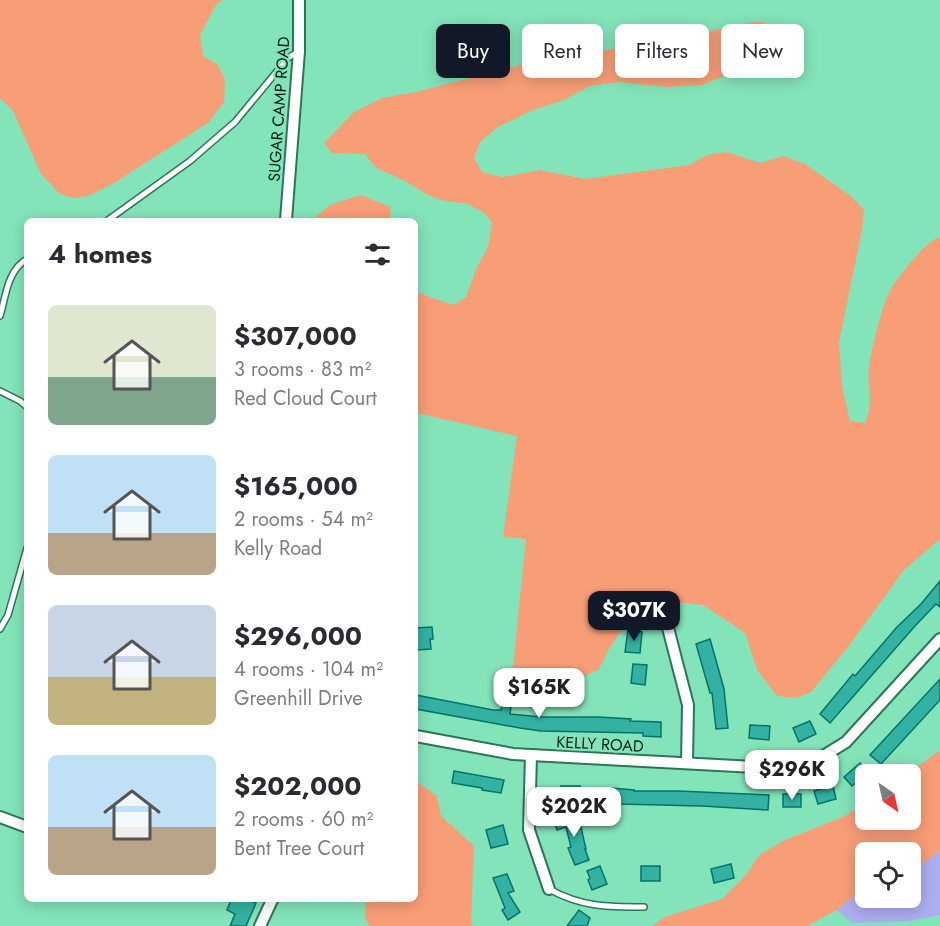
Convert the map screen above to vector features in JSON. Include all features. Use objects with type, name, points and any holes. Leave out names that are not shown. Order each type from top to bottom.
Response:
[{"type":"street","name":"SUGAR CAMP ROAD","points":[[286,218],[299,51],[299,0]]},
{"type":"street","points":[[667,624],[688,705],[687,762]]},
{"type":"street","name":"KELLY ROAD","points":[[418,736],[513,754],[772,768],[796,766],[827,756],[846,742],[940,639]]},
{"type":"street","points":[[531,755],[528,830],[549,889]]},
{"type":"street","points":[[0,817],[24,826]]},
{"type":"street","points":[[260,926],[271,902]]},
{"type":"lane","points":[[111,218],[190,161],[235,122],[288,58],[299,51]]},
{"type":"lane","points":[[0,316],[12,273],[24,262]]},
{"type":"lane","points":[[0,392],[24,404]]},
{"type":"lane","points":[[0,629],[8,615],[24,559]]},
{"type":"lane","points":[[549,889],[566,899],[600,907],[644,907]]},
{"type":"shaded area","points":[[0,0],[224,0],[217,3],[200,35],[203,56],[217,64],[225,79],[224,102],[208,123],[114,183],[88,196],[73,198],[60,194],[41,174],[13,111],[0,98]]},
{"type":"shaded area","points":[[753,22],[764,22],[765,24],[744,24]]},
{"type":"shaded area","points":[[721,29],[721,77],[702,85],[667,87],[619,82],[590,86],[564,100],[533,110],[498,127],[480,142],[474,158],[482,172],[502,177],[540,170],[585,179],[689,165],[707,155],[726,152],[760,163],[783,156],[805,164],[852,197],[864,210],[839,342],[842,387],[850,421],[865,423],[868,415],[870,361],[879,320],[888,295],[911,262],[927,245],[940,237],[940,539],[904,570],[848,647],[811,692],[796,698],[777,696],[757,670],[745,633],[703,605],[656,600],[632,615],[609,649],[599,669],[565,686],[531,686],[512,676],[526,539],[503,537],[517,436],[418,413],[418,293],[453,305],[466,297],[477,267],[488,247],[492,222],[484,213],[466,203],[449,202],[430,196],[376,168],[365,154],[332,153],[324,143],[354,112],[382,98],[470,78],[510,78],[510,68],[522,65],[522,78],[603,78],[603,50],[615,49],[615,78],[709,78],[709,31]]},
{"type":"shaded area","points":[[361,195],[390,207],[391,218],[314,218],[332,204]]},
{"type":"shaded area","points":[[940,750],[940,850],[921,866],[921,842],[855,842],[855,895],[837,910],[807,926],[652,926],[665,917],[722,899],[746,875],[759,855],[785,840],[845,816],[855,810],[855,830],[921,830],[921,764]]},
{"type":"shaded area","points":[[418,782],[437,796],[441,816],[474,846],[471,922],[473,926],[370,926],[365,919],[366,902],[418,902]]},
{"type":"water","points":[[940,851],[940,915],[907,921],[852,923],[837,910],[855,895],[855,908],[921,908],[921,865]]},
{"type":"building","points":[[940,581],[940,607],[936,604],[915,626],[830,723],[820,714],[853,674],[855,676]]},
{"type":"building","points":[[432,627],[431,649],[418,650],[418,628]]},
{"type":"building","points":[[628,630],[642,632],[640,653],[625,652]]},
{"type":"building","points":[[710,639],[724,689],[728,728],[716,729],[712,693],[710,693],[696,644]]},
{"type":"building","points":[[633,664],[647,665],[645,685],[631,683]]},
{"type":"building","points":[[940,679],[940,700],[881,764],[870,755]]},
{"type":"building","points":[[418,695],[493,710],[501,710],[502,705],[511,707],[510,714],[661,722],[661,737],[643,736],[643,733],[541,731],[418,709]]},
{"type":"building","points":[[810,721],[816,734],[799,742],[793,728]]},
{"type":"building","points":[[750,725],[770,726],[769,740],[749,738]]},
{"type":"building","points":[[855,767],[855,784],[852,786],[844,777]]},
{"type":"building","points":[[454,771],[504,780],[501,793],[452,783]]},
{"type":"building","points":[[561,786],[580,786],[580,799],[561,799]]},
{"type":"building","points":[[833,786],[836,799],[818,804],[814,791]]},
{"type":"building","points":[[610,788],[634,791],[769,795],[768,810],[619,804],[619,800],[609,800]]},
{"type":"building","points":[[783,794],[801,794],[801,807],[783,807]]},
{"type":"building","points":[[568,814],[569,821],[579,819],[589,860],[575,865],[568,848],[571,847],[566,827],[557,830],[554,818]]},
{"type":"building","points":[[503,825],[508,844],[491,848],[486,830]]},
{"type":"building","points":[[731,864],[734,878],[714,883],[711,869]]},
{"type":"building","points":[[600,866],[607,884],[592,890],[587,871]]},
{"type":"building","points":[[641,866],[660,866],[660,881],[641,881]]},
{"type":"building","points":[[507,874],[514,891],[508,893],[520,912],[508,920],[502,910],[505,908],[493,878]]},
{"type":"building","points":[[230,902],[256,903],[246,926],[230,926],[235,914],[227,910]]},
{"type":"building","points":[[579,910],[590,918],[587,926],[567,926]]}]
